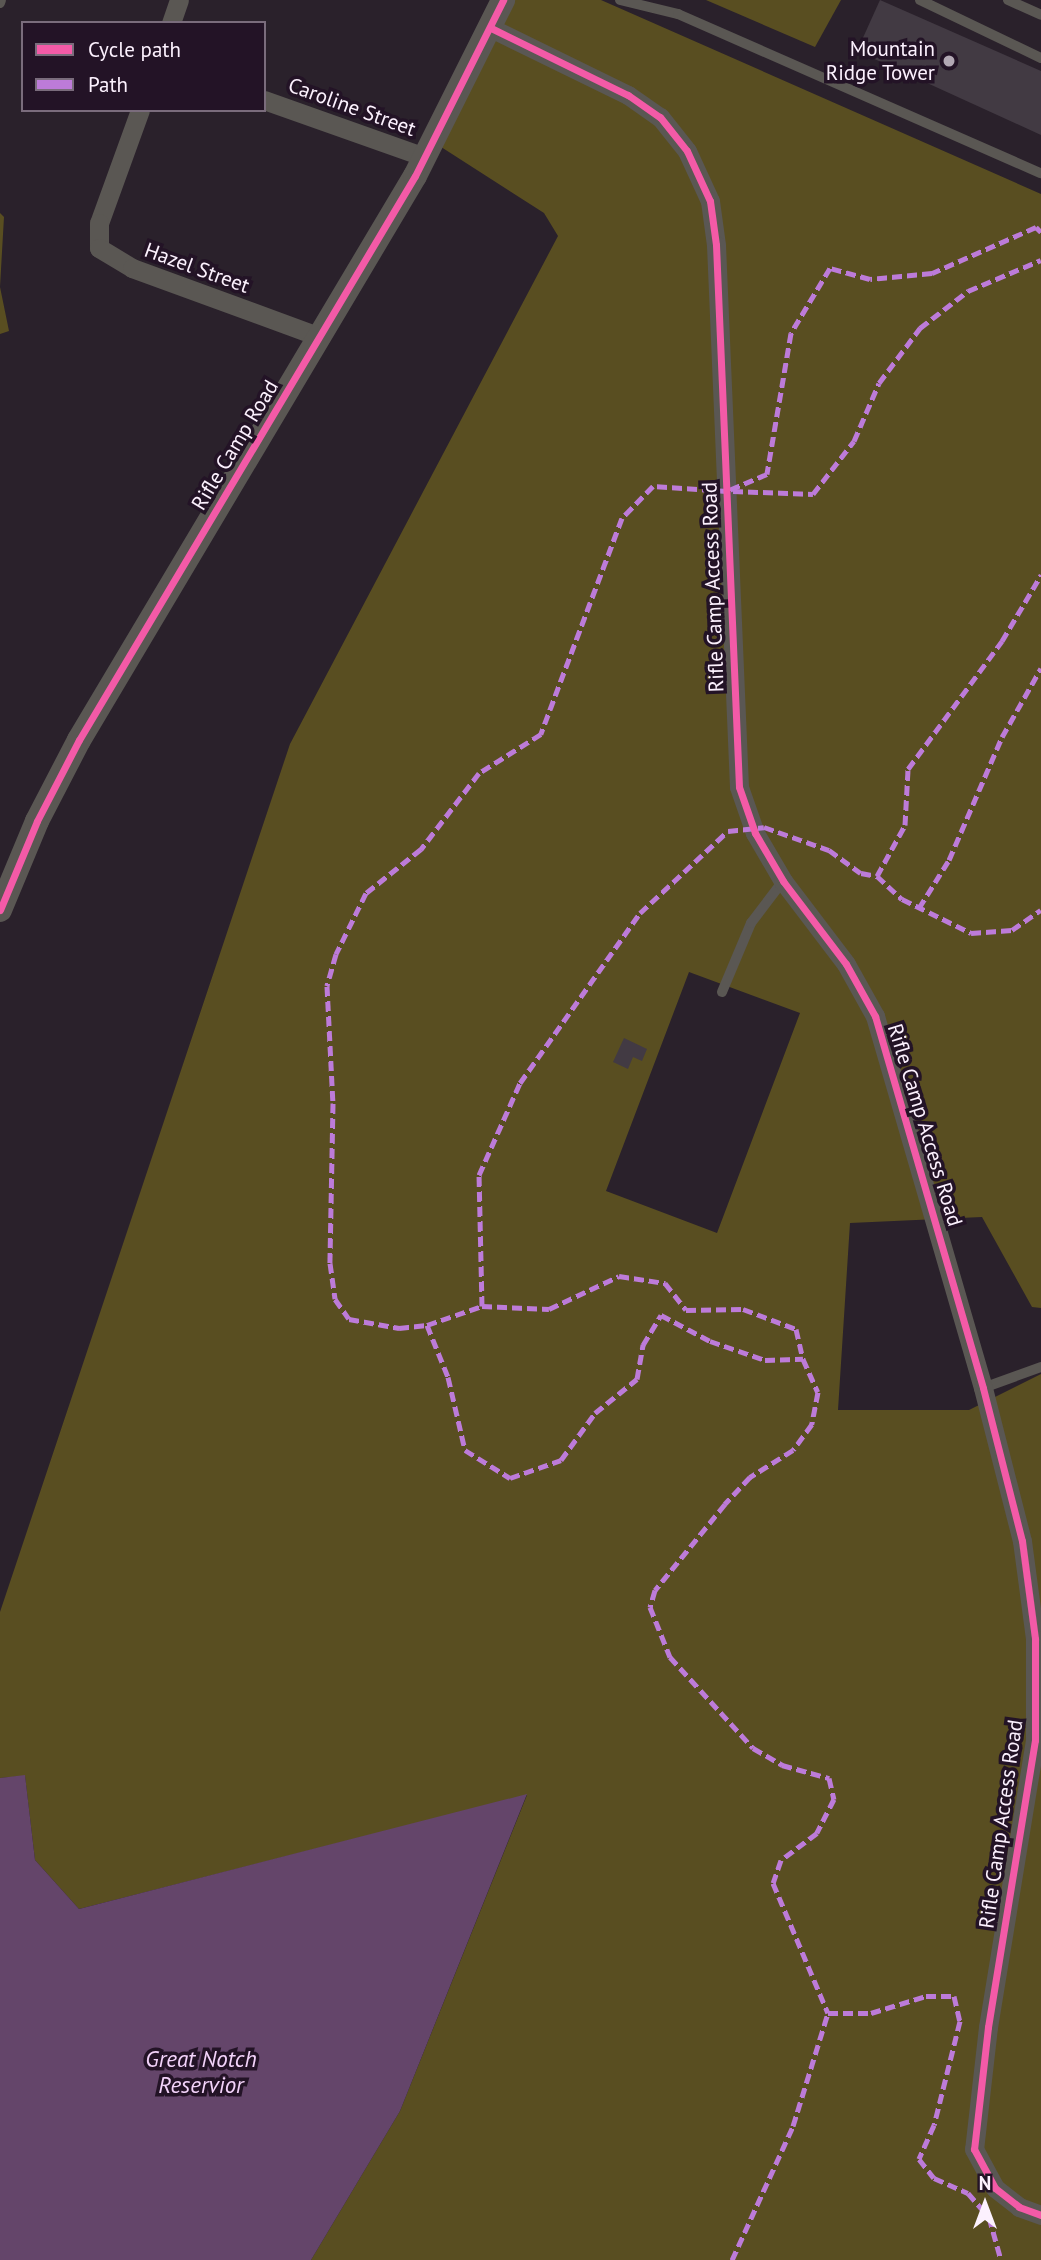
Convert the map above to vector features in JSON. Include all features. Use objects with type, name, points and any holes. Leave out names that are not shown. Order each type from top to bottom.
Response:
[{"type":"street","points":[[172,21],[178,0]]},
{"type":"street","name":"Rifle Camp Road","points":[[0,910],[79,740],[321,337],[425,157],[503,0]]},
{"type":"street","name":"Rifle Camp Access Road","points":[[491,28],[628,95],[660,117],[687,151],[710,201],[716,245],[739,787],[755,833],[783,881],[846,964],[875,1016],[983,1388],[1022,1541],[1035,1639],[1035,1740],[988,2027],[974,2149],[995,2188],[1019,2207],[1041,2215]]},
{"type":"street","name":"Caroline Street","points":[[266,101],[425,157]]},
{"type":"street","name":"Hazel Street","points":[[139,112],[104,210],[97,235],[99,248],[110,258],[321,337]]},
{"type":"lane","points":[[620,0],[678,14],[1041,173]]},
{"type":"lane","points":[[920,0],[1041,58]]},
{"type":"lane","points":[[1008,0],[1041,15]]},
{"type":"lane","points":[[722,992],[751,923],[783,881]]},
{"type":"lane","points":[[983,1388],[1041,1367]]},
{"type":"shaded area","points":[[512,0],[601,0],[1041,194],[1041,1308],[1032,1307],[982,1217],[850,1223],[838,1410],[969,1410],[1041,1374],[1041,2260],[311,2260],[400,2111],[527,1795],[79,1909],[35,1860],[25,1776],[0,1778],[0,1612],[290,744],[558,236],[544,213],[438,145]],"holes":[[[689,972],[800,1013],[717,1233],[606,1191]]]},
{"type":"shaded area","points":[[706,0],[841,0],[815,47]]},
{"type":"shaded area","points":[[0,213],[4,217],[0,287]]},
{"type":"shaded area","points":[[0,287],[9,331],[0,334]]},
{"type":"water","name":"Great Notch Reservior","points":[[25,1775],[35,1860],[79,1909],[527,1794],[400,2111],[311,2260],[0,2260],[0,1778]]},
{"type":"building","name":"Mountain Ridge Tower","points":[[880,0],[1041,71],[1041,135],[857,51]]},
{"type":"building","points":[[624,1038],[647,1049],[642,1061],[633,1057],[628,1069],[613,1062]]},
{"type":"marked path","points":[[1041,232],[1036,227],[932,273],[870,279],[830,268],[791,333],[767,474],[727,491],[653,486],[622,518],[541,734],[479,773],[421,849],[366,893],[336,954],[327,986],[333,1103],[330,1263],[335,1299],[349,1319],[399,1328],[427,1325],[482,1306],[479,1175],[520,1083],[640,913],[728,831],[764,827],[829,850],[861,873],[877,876],[902,899],[971,933],[1012,930],[1041,910]]},
{"type":"marked path","points":[[733,491],[813,494],[854,441],[879,383],[920,328],[968,291],[1041,260]]},
{"type":"marked path","points":[[877,876],[905,825],[908,769],[1002,641],[1041,575]]},
{"type":"marked path","points":[[919,908],[949,860],[1002,737],[1041,668]]},
{"type":"marked path","points":[[482,1306],[549,1309],[619,1276],[665,1283],[686,1310],[743,1309],[796,1329],[803,1359]]},
{"type":"marked path","points":[[427,1325],[448,1377],[465,1450],[510,1478],[561,1460],[595,1413],[637,1379],[643,1345],[661,1315],[710,1341],[765,1360],[803,1359],[818,1392],[812,1424],[793,1450],[750,1477],[725,1504],[655,1590],[650,1607],[670,1657],[753,1748],[782,1765],[829,1778],[834,1799],[817,1833],[781,1860],[773,1883],[828,2013]]},
{"type":"marked path","points":[[828,2013],[871,2013],[926,1996],[954,1996],[960,2021],[934,2125],[919,2159],[934,2178],[968,2193],[989,2217],[1001,2260]]},
{"type":"marked path","points":[[732,2260],[793,2126],[828,2013]]},
{"type":"cycle path","points":[[0,910],[37,821],[79,740],[415,176],[503,0]]},
{"type":"cycle path","points":[[491,28],[628,95],[660,117],[687,151],[710,201],[716,245],[739,787],[755,833],[783,881],[846,964],[875,1016],[983,1388],[1022,1541],[1035,1639],[1035,1740],[988,2027],[974,2149],[995,2188],[1019,2207],[1041,2215]]},
{"type":"place","name":"Mountain Ridge Tower","points":[[949,61]]}]
